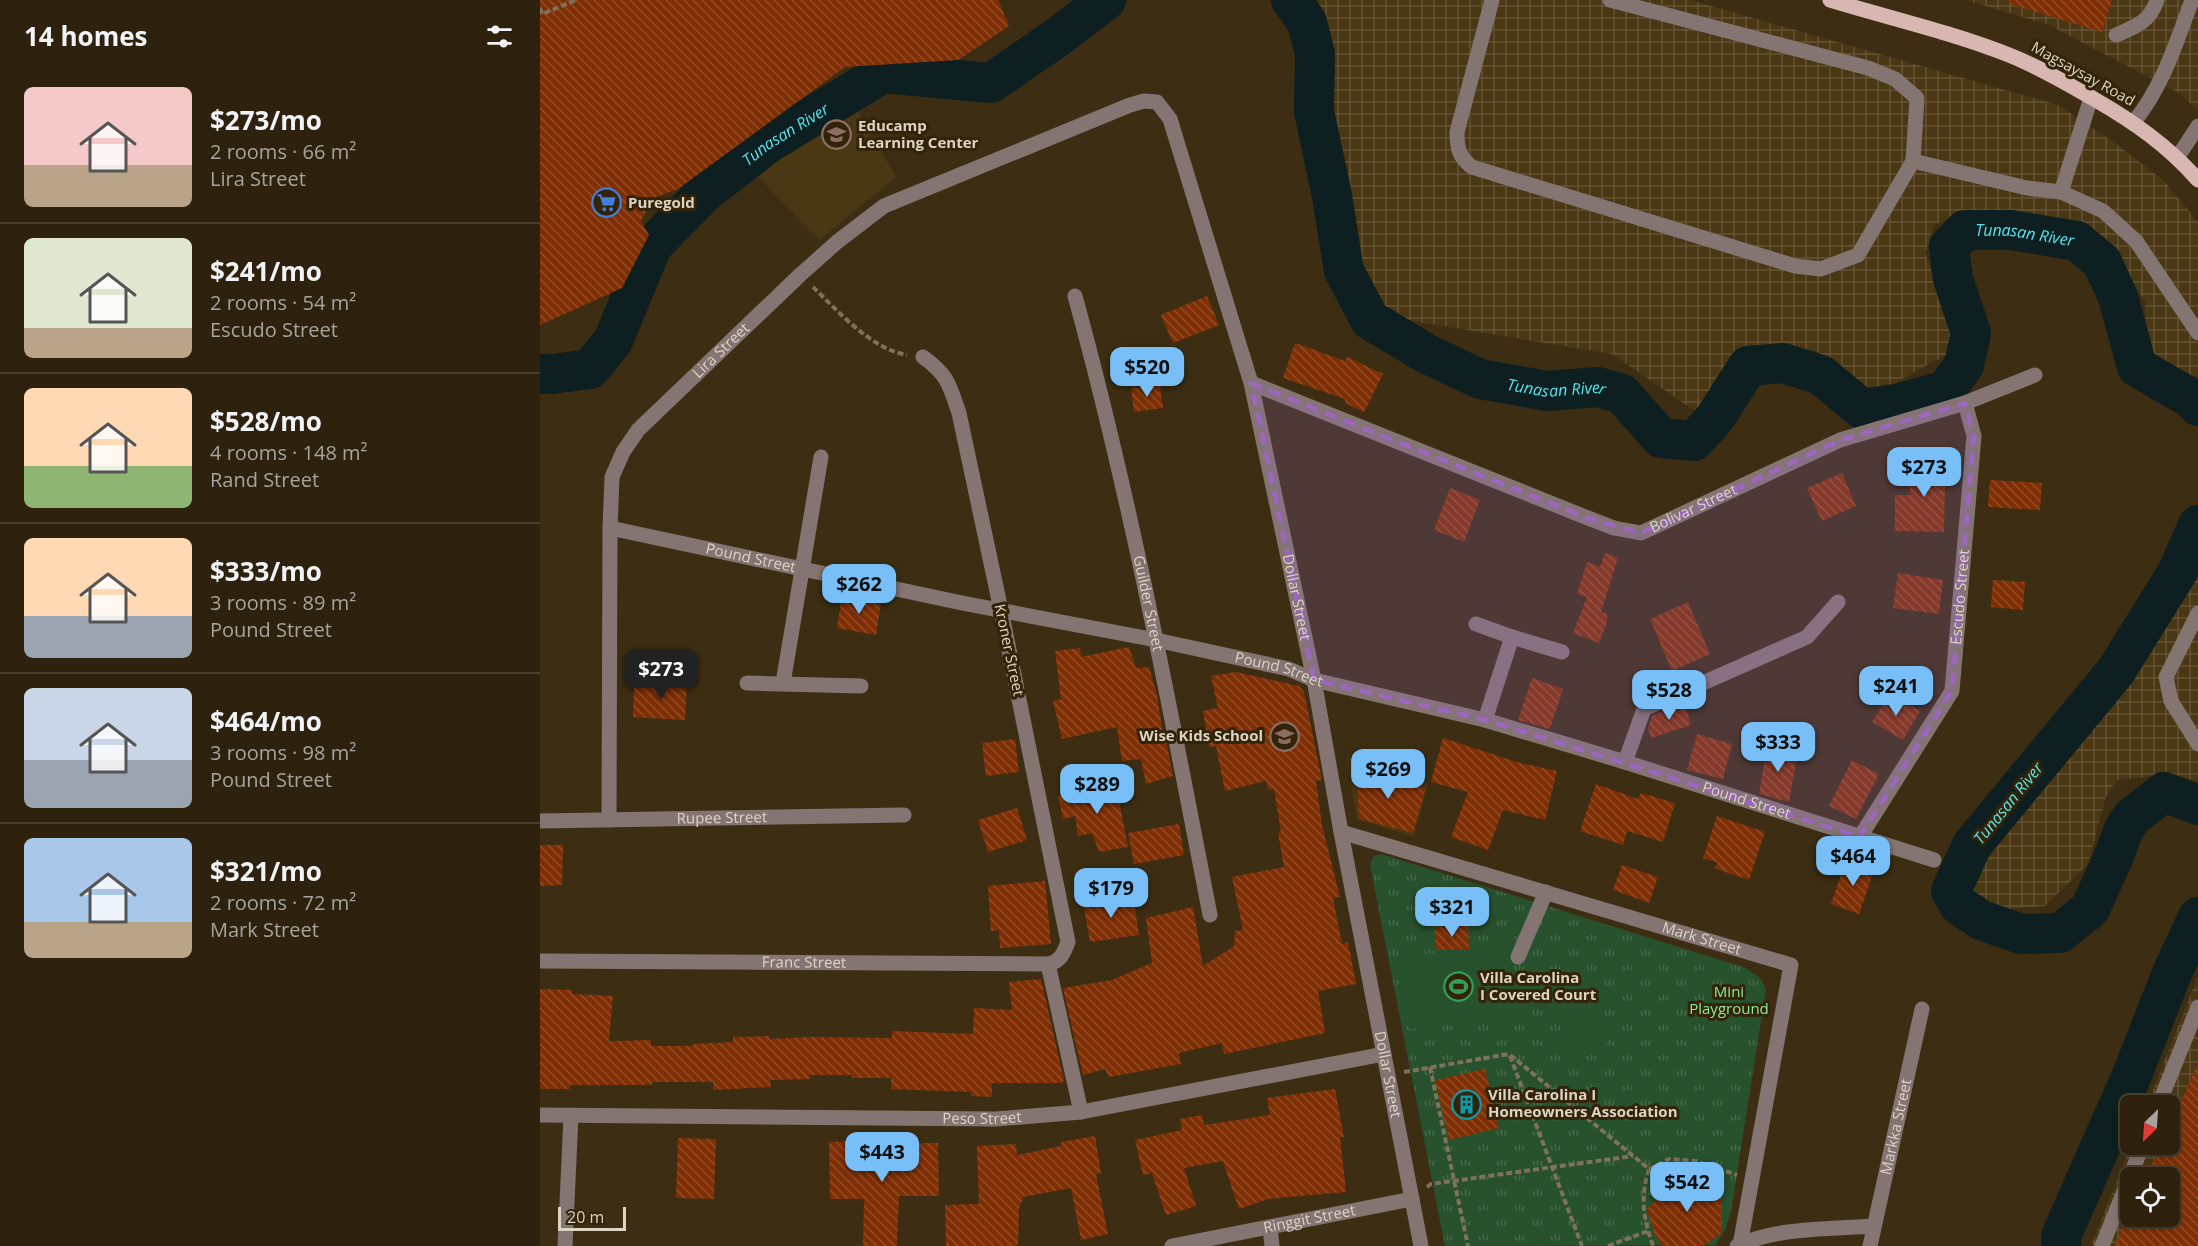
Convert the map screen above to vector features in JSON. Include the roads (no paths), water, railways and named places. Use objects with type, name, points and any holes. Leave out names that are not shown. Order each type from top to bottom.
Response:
[{"type":"main road","name":"Magsaysay Road","points":[[1830,0],[1967,40],[2049,73],[2134,122],[2177,158],[2198,180]]},
{"type":"street","points":[[1492,0],[1457,132],[1457,146],[1461,158],[1472,167],[1795,266],[1821,269],[1858,255],[1913,161],[1917,99],[1895,79],[1868,68],[1610,0]]},
{"type":"street","points":[[2116,35],[2142,24],[2154,11],[2157,0]]},
{"type":"street","points":[[2134,122],[2150,103],[2160,84],[2192,0]]},
{"type":"street","points":[[2061,192],[2091,98]]},
{"type":"street","name":"Lira Street","points":[[609,820],[612,477],[623,452],[638,430],[800,275],[837,242],[884,206],[1130,105],[1144,100],[1157,102]]},
{"type":"street","name":"Dollar Street","points":[[1157,102],[1170,119],[1251,382],[1314,680],[1421,1246]]},
{"type":"street","points":[[2177,158],[2198,126]]},
{"type":"street","points":[[1913,161],[2027,189],[2061,192],[2103,211],[2136,241],[2198,333]]},
{"type":"street","name":"Guilder Street","points":[[1075,296],[1098,380],[1156,640],[1210,915]]},
{"type":"street","name":"Kroner Street","points":[[923,357],[938,368],[947,379],[959,412],[1001,610],[1068,942],[1064,954],[1054,963],[1048,964]]},
{"type":"street","name":"Bolivar Street","points":[[1251,382],[1588,518],[1614,528],[1641,533],[1840,440],[1965,403],[2036,375]]},
{"type":"street","name":"Escudo Street","points":[[1860,837],[1952,691],[1974,436],[1965,403]]},
{"type":"street","points":[[783,683],[821,457]]},
{"type":"street","name":"Pound Street","points":[[610,528],[802,570],[1156,640],[1289,669],[1314,680],[1485,720],[1934,860]]},
{"type":"street","points":[[1625,762],[1644,710],[1807,637],[1838,602]]},
{"type":"street","points":[[2198,613],[2166,677],[2171,700],[2198,744]]},
{"type":"street","points":[[1476,624],[1562,652]]},
{"type":"street","points":[[1485,720],[1512,637]]},
{"type":"street","points":[[747,683],[861,686]]},
{"type":"street","name":"Rupee Street","points":[[540,821],[904,815]]},
{"type":"street","name":"Mark Street","points":[[1341,832],[1791,965],[1738,1245]]},
{"type":"street","points":[[1518,957],[1546,892]]},
{"type":"street","name":"Franc Street","points":[[540,961],[1048,964]]},
{"type":"street","points":[[1048,964],[1081,1112]]},
{"type":"street","points":[[2162,1095],[2198,1007]]},
{"type":"street","name":"Markka Street","points":[[1870,1246],[1922,1009]]},
{"type":"street","name":"Peso Street","points":[[540,1115],[996,1119],[1081,1112],[1384,1054]]},
{"type":"street","points":[[565,1246],[571,1116]]},
{"type":"street","points":[[2102,1246],[2139,1155]]},
{"type":"street","name":"Ringgit Street","points":[[1172,1246],[1412,1199]]},
{"type":"street","points":[[1738,1245],[1794,1232],[1874,1226]]},
{"type":"street","points":[[1270,1228],[1272,1246]]},
{"type":"waterway","name":"Tunasan River","points":[[540,374],[590,369],[613,341],[652,246],[704,193],[767,144],[883,73],[991,83],[1106,0]]},
{"type":"waterway","name":"Tunasan River","points":[[1291,0],[1307,22],[1315,54],[1314,111],[1332,196],[1344,271],[1370,320],[1427,354],[1480,379],[1547,391],[1598,387],[1622,394],[1661,438],[1694,441],[1715,418],[1748,366],[1783,363],[1821,375],[1862,409],[1901,403],[1946,390],[1964,365],[1971,333],[1953,279],[1949,247],[1965,230],[2011,230],[2077,241],[2102,262],[2118,297],[2137,367],[2192,399],[2198,406]]},
{"type":"waterway","name":"Tunasan River","points":[[2198,525],[2177,573],[2116,671],[1972,845],[1951,891],[1959,905],[1981,920],[2021,934],[2060,933],[2090,909],[2124,829],[2132,817],[2164,792],[2198,805]]},
{"type":"waterway","name":"Tunasan River","points":[[2061,1246],[2061,1236],[2198,917]]},
{"type":"place","name":"Educamp Learning Center","points":[[837,135]]},
{"type":"place","name":"Puregold","points":[[607,203]]},
{"type":"place","name":"Wise Kids School","points":[[1284,736]]},
{"type":"place","name":"Villa Carolina I Covered Court","points":[[1459,987]]},
{"type":"place","name":"Villa Carolina I Homeowners Association","points":[[1467,1104]]},
{"type":"park label","name":"Mini Playground","points":[[1729,1000]]}]
